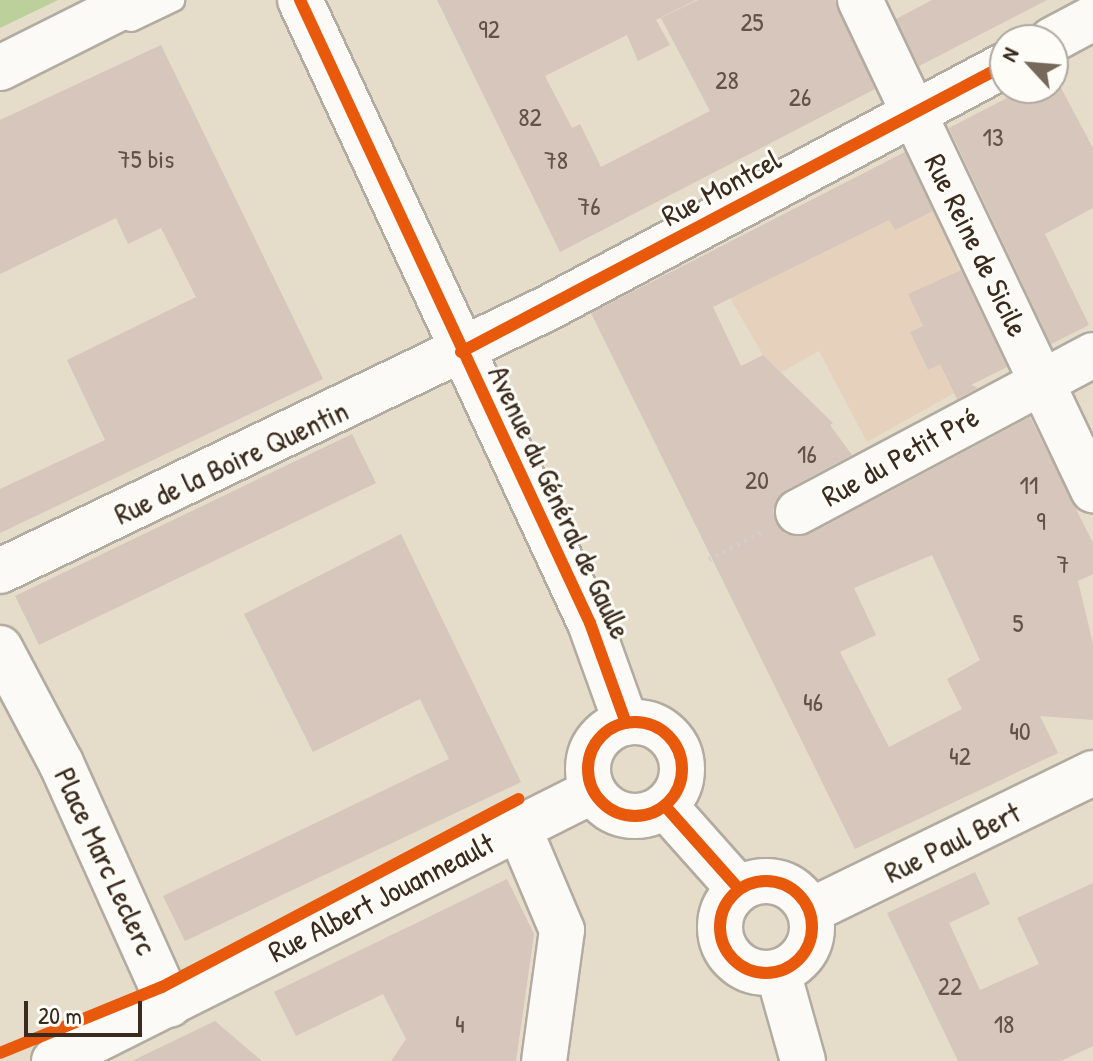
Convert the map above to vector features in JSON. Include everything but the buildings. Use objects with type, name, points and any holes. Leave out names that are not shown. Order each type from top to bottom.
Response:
[{"type":"street","points":[[0,68],[136,0]]},
{"type":"street","name":"Avenue du Général de Gaulle","points":[[300,0],[461,352],[590,623],[626,723]]},
{"type":"street","name":"Rue Reine de Sicile","points":[[860,0],[1093,490]]},
{"type":"street","points":[[1069,31],[1093,18]]},
{"type":"street","name":"Rue Montcel","points":[[461,352],[989,74]]},
{"type":"street","name":"Rue de la Boire Quentin","points":[[0,571],[461,352]]},
{"type":"street","name":"Rue du Petit Pré","points":[[798,512],[1093,355]]},
{"type":"street","name":"Place Marc Leclerc","points":[[0,648],[61,763],[170,1005]]},
{"type":"street","points":[[626,723],[660,729],[681,757],[676,792],[665,806],[633,817],[603,804],[593,791],[588,777],[592,748],[612,727],[626,723]]},
{"type":"street","name":"Rue Paul Bert","points":[[810,911],[1093,773]]},
{"type":"street","name":"Rue Albert Jouanneault","points":[[170,1005],[518,826],[593,791]]},
{"type":"street","points":[[665,806],[739,889]]},
{"type":"street","points":[[518,826],[562,930],[544,1061]]},
{"type":"street","points":[[780,882],[793,889],[810,911],[807,948],[795,963],[778,972],[746,969],[724,947],[721,916],[739,889],[752,883],[780,882]]},
{"type":"street","points":[[778,972],[803,1061]]},
{"type":"street","points":[[54,1061],[170,1005]]},
{"type":"lane","points":[[0,83],[173,0]]},
{"type":"shaded area","points":[[934,210],[960,270],[908,294],[923,326],[910,332],[927,369],[940,364],[954,393],[867,442],[819,351],[781,372],[763,355],[730,298],[889,220],[895,230]]},
{"type":"green space","points":[[0,0],[58,0],[0,28]]},
{"type":"cycle path","points":[[300,0],[590,623],[626,723]]},
{"type":"cycle path","points":[[461,352],[989,73]]},
{"type":"cycle path","points":[[635,722],[653,726],[668,736],[678,751],[682,769],[678,787],[668,802],[653,812],[635,816],[617,812],[602,802],[592,787],[588,769],[592,751],[602,736],[617,726],[635,722]]},
{"type":"cycle path","points":[[0,1053],[162,987],[519,799]]},
{"type":"cycle path","points":[[665,806],[739,889]]},
{"type":"cycle path","points":[[766,881],[784,885],[799,894],[808,909],[812,927],[808,945],[799,960],[784,969],[766,973],[748,969],[733,960],[724,945],[720,927],[724,909],[733,894],[748,885],[766,881]]}]
